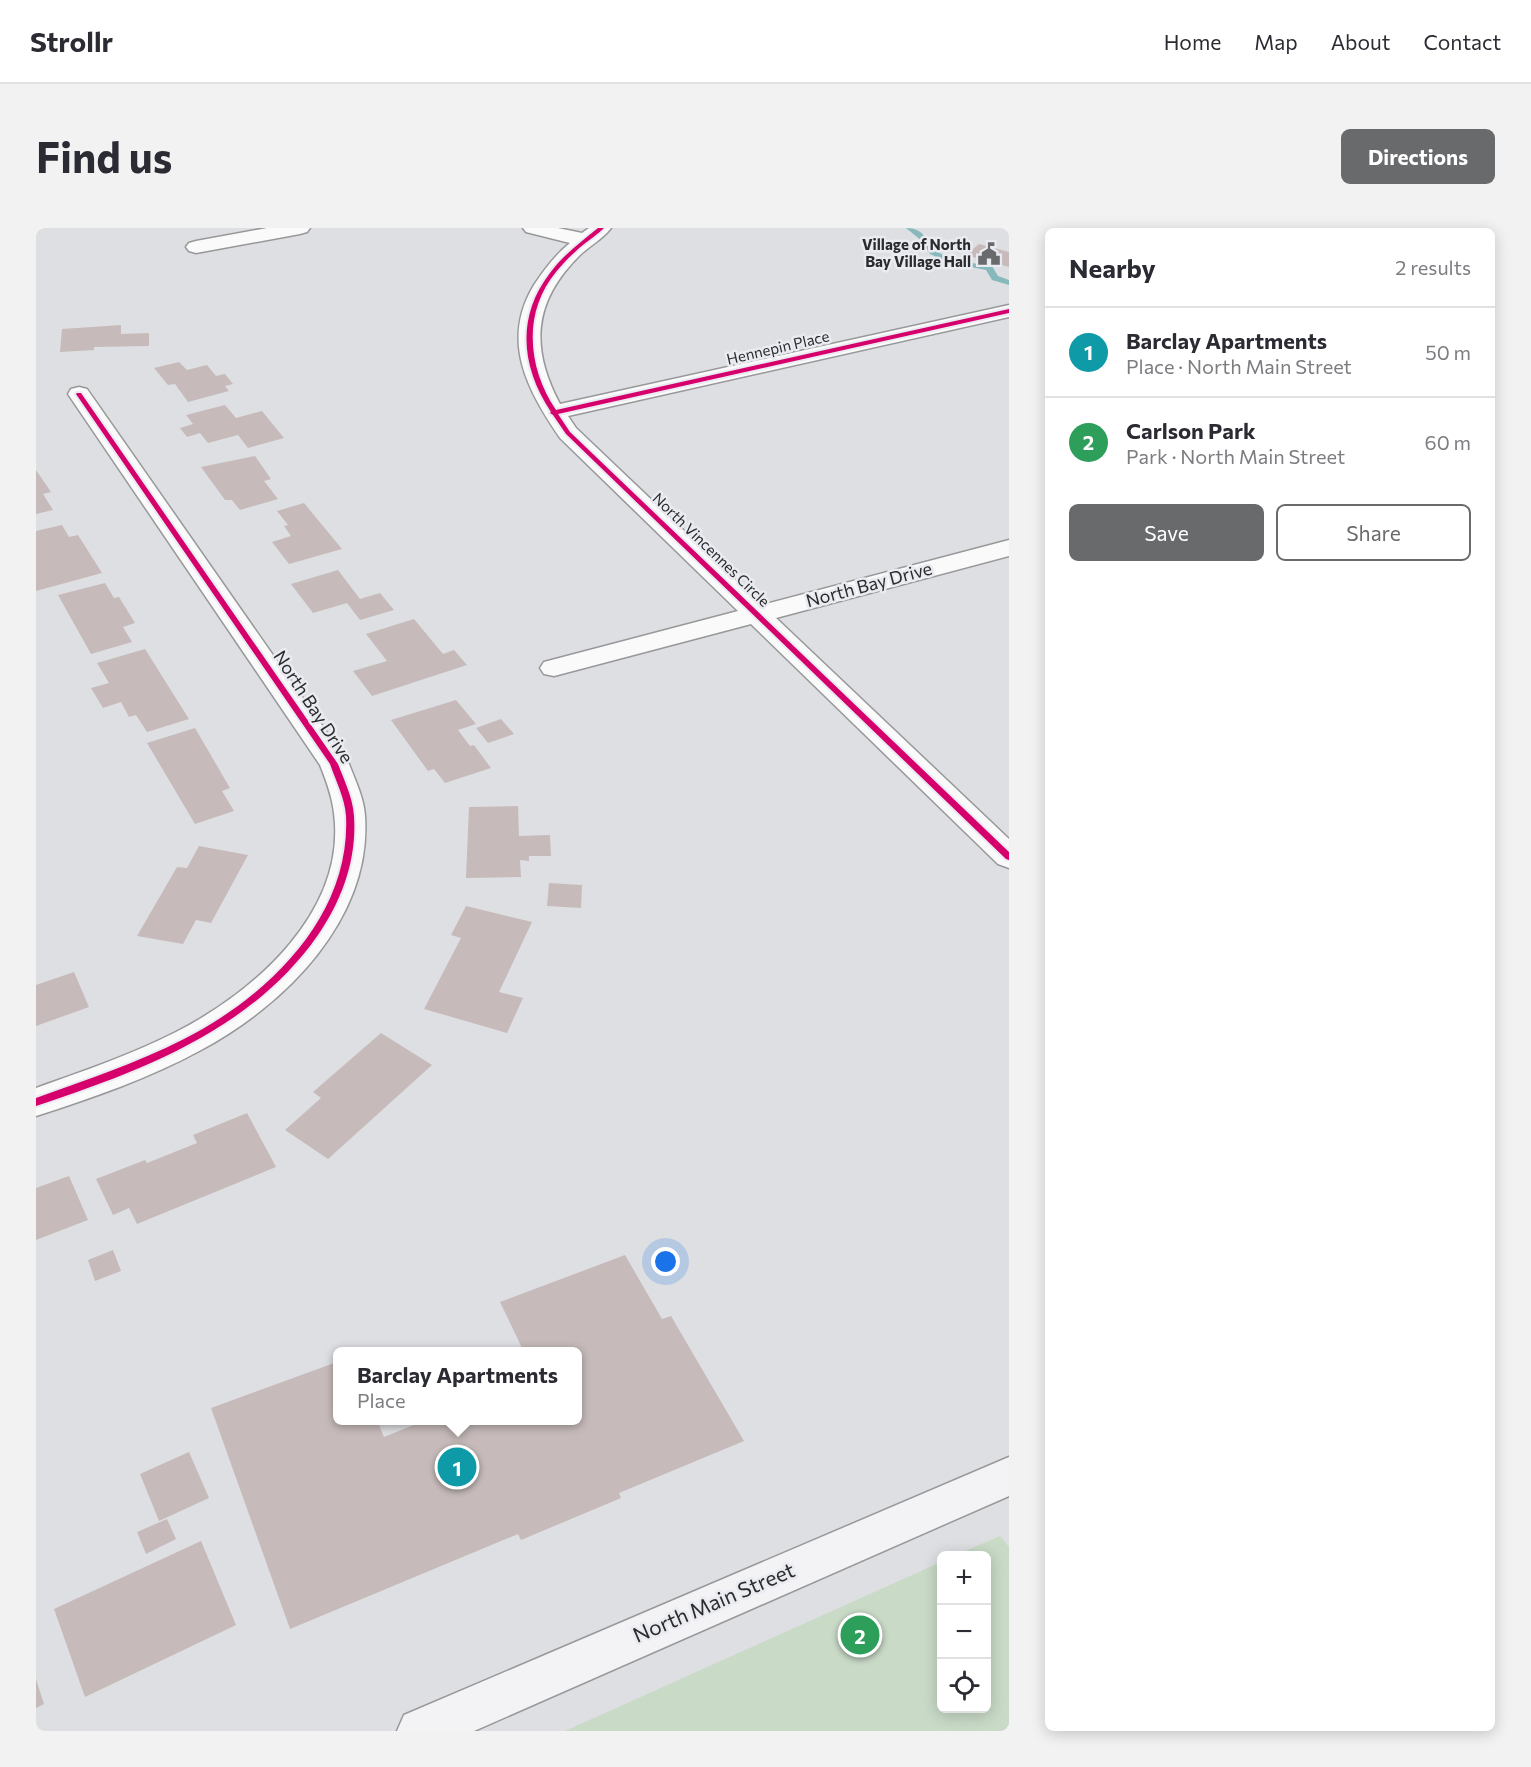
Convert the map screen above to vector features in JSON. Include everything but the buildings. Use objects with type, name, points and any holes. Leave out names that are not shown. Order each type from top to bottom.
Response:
[{"type":"main road","name":"North Main Street","points":[[420,1731],[1009,1476]]},
{"type":"street","points":[[196,247],[300,228]]},
{"type":"street","points":[[533,228],[593,234]]},
{"type":"street","name":"North Vincennes Circle","points":[[593,234],[564,258],[547,279],[536,299],[529,321],[528,346],[533,375],[553,413],[568,433],[1009,857]]},
{"type":"street","name":"Hennepin Place","points":[[553,413],[1009,311]]},
{"type":"street","name":"North Bay Drive","points":[[36,1102],[129,1067],[188,1041],[215,1026],[262,991],[300,954],[327,914],[344,874],[348,854],[350,816],[334,764],[79,394]]},
{"type":"street","name":"North Bay Drive","points":[[555,668],[1009,548]]},
{"type":"green space","points":[[1000,1536],[1009,1547],[1009,1731],[565,1731],[937,1564],[937,1713],[991,1713],[991,1551],[965,1551]]},
{"type":"waterway","points":[[910,228],[925,240],[933,252],[953,261],[989,268],[995,278],[1009,283]]},
{"type":"cycle path","points":[[601,228],[573,250],[552,273],[537,297],[530,322],[529,348],[535,375],[548,403],[568,433],[1009,857]]},
{"type":"cycle path","points":[[553,413],[1009,311]]},
{"type":"cycle path","points":[[36,1102],[170,1050],[220,1023],[249,1002],[278,977],[303,950],[324,920],[340,887],[349,852],[349,809],[334,764],[79,394]]},
{"type":"place","name":"Village of North Bay Village Hall","points":[[989,254]]},
{"type":"place","name":"Barclay Apartments","points":[[457,1467]]},
{"type":"place","name":"Carlson Park","points":[[860,1635]]}]
